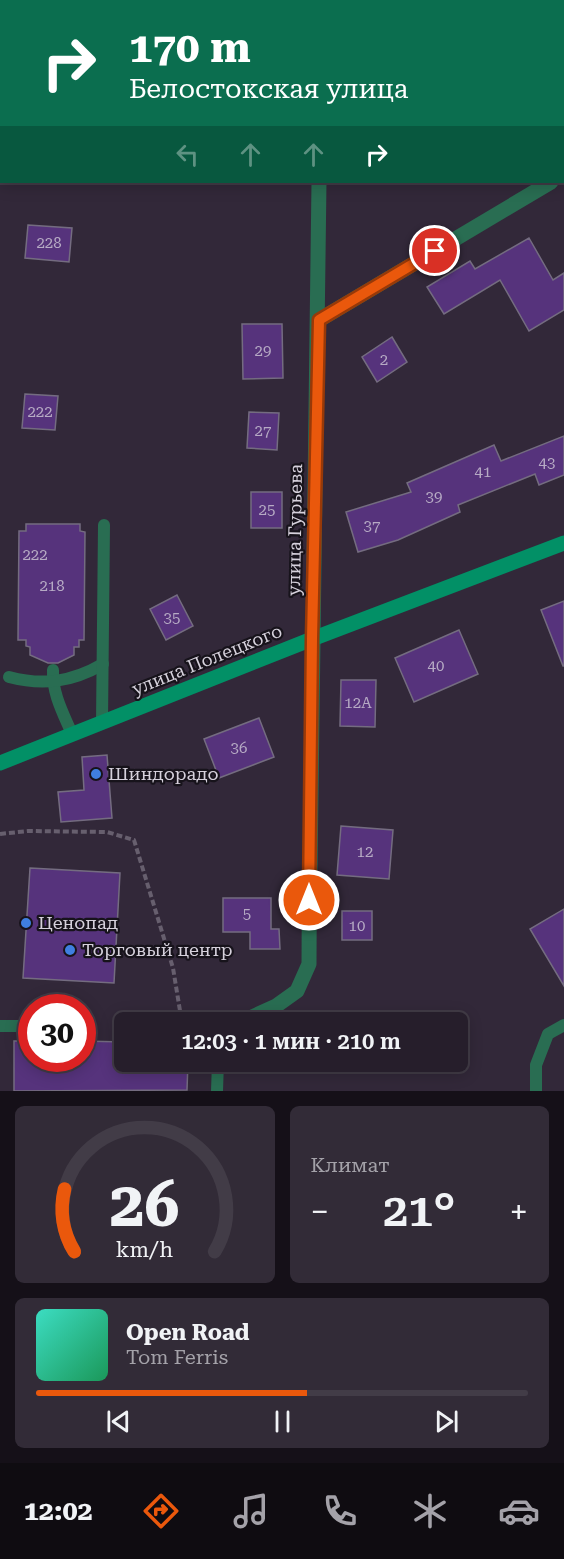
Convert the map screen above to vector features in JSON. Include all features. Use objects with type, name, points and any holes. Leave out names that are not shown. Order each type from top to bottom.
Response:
[{"type":"street","name":"улица Гурьева","points":[[263,1012],[297,991],[309,964],[319,183]]},
{"type":"street","points":[[319,320],[549,183]]},
{"type":"street","name":"улица Полецкого","points":[[0,763],[312,639],[564,543]]},
{"type":"lane","points":[[102,722],[104,525]]},
{"type":"lane","points":[[9,677],[25,681],[53,676],[73,678],[102,664]]},
{"type":"lane","points":[[53,676],[58,703],[72,734]]},
{"type":"lane","points":[[536,1091],[536,1065],[548,1034],[564,1025]]},
{"type":"lane","points":[[0,1026],[18,1026]]},
{"type":"lane","points":[[217,1091],[218,1072]]},
{"type":"path","points":[[0,834],[28,831],[107,832],[134,840],[173,968],[180,1012]]},
{"type":"building","points":[[28,225],[72,228],[69,262],[25,258]]},
{"type":"building","points":[[529,238],[553,280],[564,273],[564,310],[529,331],[500,280],[444,314],[427,287],[470,261],[475,269]]},
{"type":"building","points":[[242,324],[282,324],[283,378],[243,379]]},
{"type":"building","points":[[392,337],[407,362],[377,382],[362,357]]},
{"type":"building","points":[[25,394],[58,396],[55,430],[22,428]]},
{"type":"building","points":[[249,412],[279,413],[277,450],[247,448]]},
{"type":"building","points":[[564,436],[564,475],[539,485],[535,474],[458,505],[460,512],[398,540],[358,552],[346,512],[411,492],[407,483],[494,445],[501,461]]},
{"type":"building","points":[[251,492],[282,492],[282,528],[251,528]]},
{"type":"building","points":[[26,524],[80,524],[80,531],[85,532],[84,640],[79,640],[79,647],[74,647],[74,655],[58,663],[48,663],[30,655],[30,647],[26,646],[26,640],[18,640],[19,531],[26,531]]},
{"type":"building","points":[[177,595],[193,626],[166,640],[150,609]]},
{"type":"building","points":[[564,601],[564,666],[563,666],[541,610]]},
{"type":"building","points":[[459,630],[478,674],[414,702],[395,658]]},
{"type":"building","points":[[341,680],[376,680],[375,727],[340,726]]},
{"type":"building","points":[[259,718],[274,757],[219,778],[204,739]]},
{"type":"building","name":"Шиндорадо","points":[[107,755],[112,818],[61,822],[58,792],[84,790],[82,757]]},
{"type":"building","points":[[341,826],[393,830],[389,879],[337,875]]},
{"type":"building","name":"Торговый центр","points":[[30,868],[120,873],[114,983],[23,978]]},
{"type":"building","points":[[223,898],[271,898],[271,929],[279,929],[280,949],[250,949],[250,932],[223,932]]},
{"type":"building","points":[[564,909],[564,986],[530,929]]},
{"type":"building","points":[[342,911],[372,911],[372,940],[342,940]]},
{"type":"building","points":[[14,1041],[18,1041],[18,1072],[96,1072],[96,1041],[114,1042],[114,1072],[188,1072],[187,1090],[14,1091]]},
{"type":"place","name":"Шиндорадо","points":[[96,774]]},
{"type":"place","name":"Ценопад","points":[[26,923]]},
{"type":"place","name":"Торговый центр","points":[[70,950]]},
{"type":"route","points":[[309,900],[319,320],[435,251]]}]
